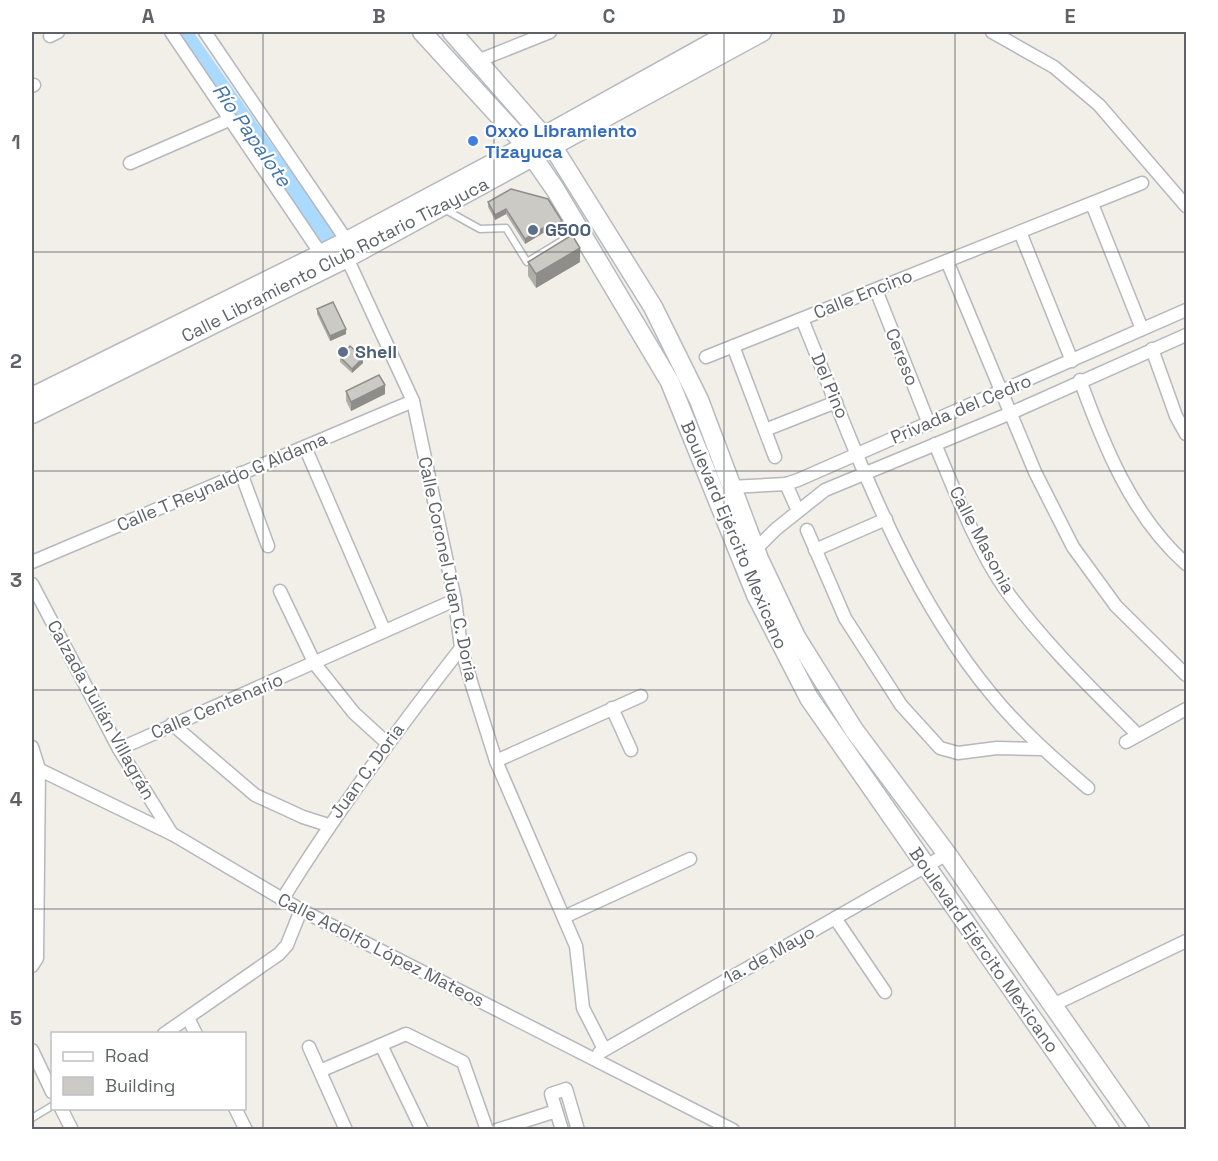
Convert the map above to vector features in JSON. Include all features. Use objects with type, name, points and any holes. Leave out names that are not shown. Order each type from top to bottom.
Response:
[{"type":"main road","name":"Boulevard Ejército Mexicano","points":[[422,32],[530,151],[583,234],[670,382],[756,596],[790,665],[827,726],[1110,1130]]},
{"type":"main road","name":"Boulevard Ejército Mexicano","points":[[452,32],[480,60],[548,141],[653,307],[699,400],[755,550],[796,637],[854,730],[947,854],[1140,1130]]},
{"type":"main road","name":"Calle Libramiento Club Rotario Tizayuca","points":[[32,414],[530,151],[731,32]]},
{"type":"main road","name":"Calle Libramiento Club Rotario Tizayuca","points":[[548,141],[762,32]]},
{"type":"main road","name":"Calle Libramiento Club Rotario Tizayuca","points":[[32,397],[321,254],[347,249],[441,207],[530,151]]},
{"type":"street","points":[[171,32],[321,254]]},
{"type":"street","name":"Calle Coronel Juan C. Doria","points":[[205,32],[347,249],[413,401],[455,600],[461,648],[496,761],[576,946],[583,1008],[604,1049]]},
{"type":"street","points":[[480,60],[550,32]]},
{"type":"street","points":[[992,32],[1054,67],[1099,105],[1186,206]]},
{"type":"street","points":[[130,164],[231,119]]},
{"type":"street","name":"Calle Encino","points":[[706,357],[1142,183]]},
{"type":"street","points":[[1092,204],[1142,329]]},
{"type":"street","points":[[1020,231],[1072,361]]},
{"type":"street","points":[[946,261],[1035,472],[1073,547],[1116,606],[1186,675]]},
{"type":"street","name":"Cereso","points":[[876,290],[929,424]]},
{"type":"street","name":"Privada del Cedro","points":[[730,487],[786,484],[929,424],[1186,310]]},
{"type":"street","name":"Del Pino","points":[[802,319],[865,472]]},
{"type":"street","name":"Privada del Cedro","points":[[755,550],[825,490],[1011,413],[1080,380],[1186,335]]},
{"type":"street","points":[[733,346],[775,457]]},
{"type":"street","points":[[1152,349],[1176,416],[1186,434]]},
{"type":"street","points":[[1080,380],[1105,448],[1138,507],[1186,564]]},
{"type":"street","name":"Calle T Reynaldo G Aldama","points":[[32,562],[413,401]]},
{"type":"street","points":[[765,430],[836,402]]},
{"type":"street","name":"Calle Masonia","points":[[935,444],[962,508],[1004,587],[1054,652],[1138,735]]},
{"type":"street","points":[[305,447],[384,630]]},
{"type":"street","points":[[817,471],[825,490]]},
{"type":"street","points":[[865,472],[918,586],[949,636],[993,696],[1042,749],[1088,788]]},
{"type":"street","points":[[241,473],[268,546]]},
{"type":"street","points":[[786,484],[798,511]]},
{"type":"street","points":[[816,550],[886,519]]},
{"type":"street","points":[[807,530],[845,618],[901,705],[940,748],[958,753],[997,748],[1042,749]]},
{"type":"street","name":"Calzada Julián Villagrán","points":[[32,584],[119,749],[174,836]]},
{"type":"street","points":[[280,591],[315,664],[354,713],[387,742]]},
{"type":"street","name":"Calle Centenario","points":[[119,749],[455,600]]},
{"type":"street","name":"Juan C. Doria","points":[[282,900],[328,825],[387,742],[461,648]]},
{"type":"street","points":[[496,761],[641,696]]},
{"type":"street","points":[[612,708],[631,750]]},
{"type":"street","points":[[1126,742],[1186,709]]},
{"type":"street","points":[[172,724],[255,795],[303,818],[328,825]]},
{"type":"street","points":[[32,747],[35,768],[37,958],[32,966]]},
{"type":"street","name":"Calle Adolfo López Mateos","points":[[35,768],[174,836],[301,910],[733,1130]]},
{"type":"street","name":"1a. de Mayo","points":[[593,1058],[604,1049],[927,868],[947,854]]},
{"type":"street","points":[[564,917],[690,859]]},
{"type":"street","points":[[167,1032],[279,954],[287,945],[301,910]]},
{"type":"street","points":[[836,918],[885,992]]},
{"type":"street","points":[[1053,1005],[1186,941]]},
{"type":"street","points":[[188,1018],[195,1032]]},
{"type":"street","points":[[320,1071],[406,1034],[463,1062],[486,1130]]},
{"type":"street","points":[[381,1045],[422,1130]]},
{"type":"street","points":[[309,1047],[346,1130]]},
{"type":"street","points":[[32,1050],[51,1090]]},
{"type":"street","points":[[562,1130],[551,1094],[566,1089],[578,1130]]},
{"type":"street","points":[[62,1110],[72,1130]]},
{"type":"street","points":[[236,1110],[246,1130]]},
{"type":"street","points":[[497,1130],[556,1111]]},
{"type":"lane","points":[[441,207],[480,229],[506,228],[527,262],[573,234],[583,234]]},
{"type":"lane","points":[[32,1118],[51,1107]]},
{"type":"building","points":[[511,189],[548,199],[562,221],[550,228],[548,225],[525,239],[506,209],[495,215],[488,202]]},
{"type":"building","points":[[572,235],[580,248],[536,274],[528,262]]},
{"type":"building","points":[[333,302],[346,329],[330,336],[317,309]]},
{"type":"building","points":[[350,346],[363,358],[352,369],[340,357]]},
{"type":"building","points":[[379,375],[385,385],[351,402],[346,391]]},
{"type":"waterway","name":"Río Papalote","points":[[180,32],[324,238]]},
{"type":"place","name":"Oxxo Libramiento Tizayuca","points":[[473,141]]},
{"type":"place","name":"G500","points":[[533,230]]},
{"type":"place","name":"Shell","points":[[343,352]]}]
